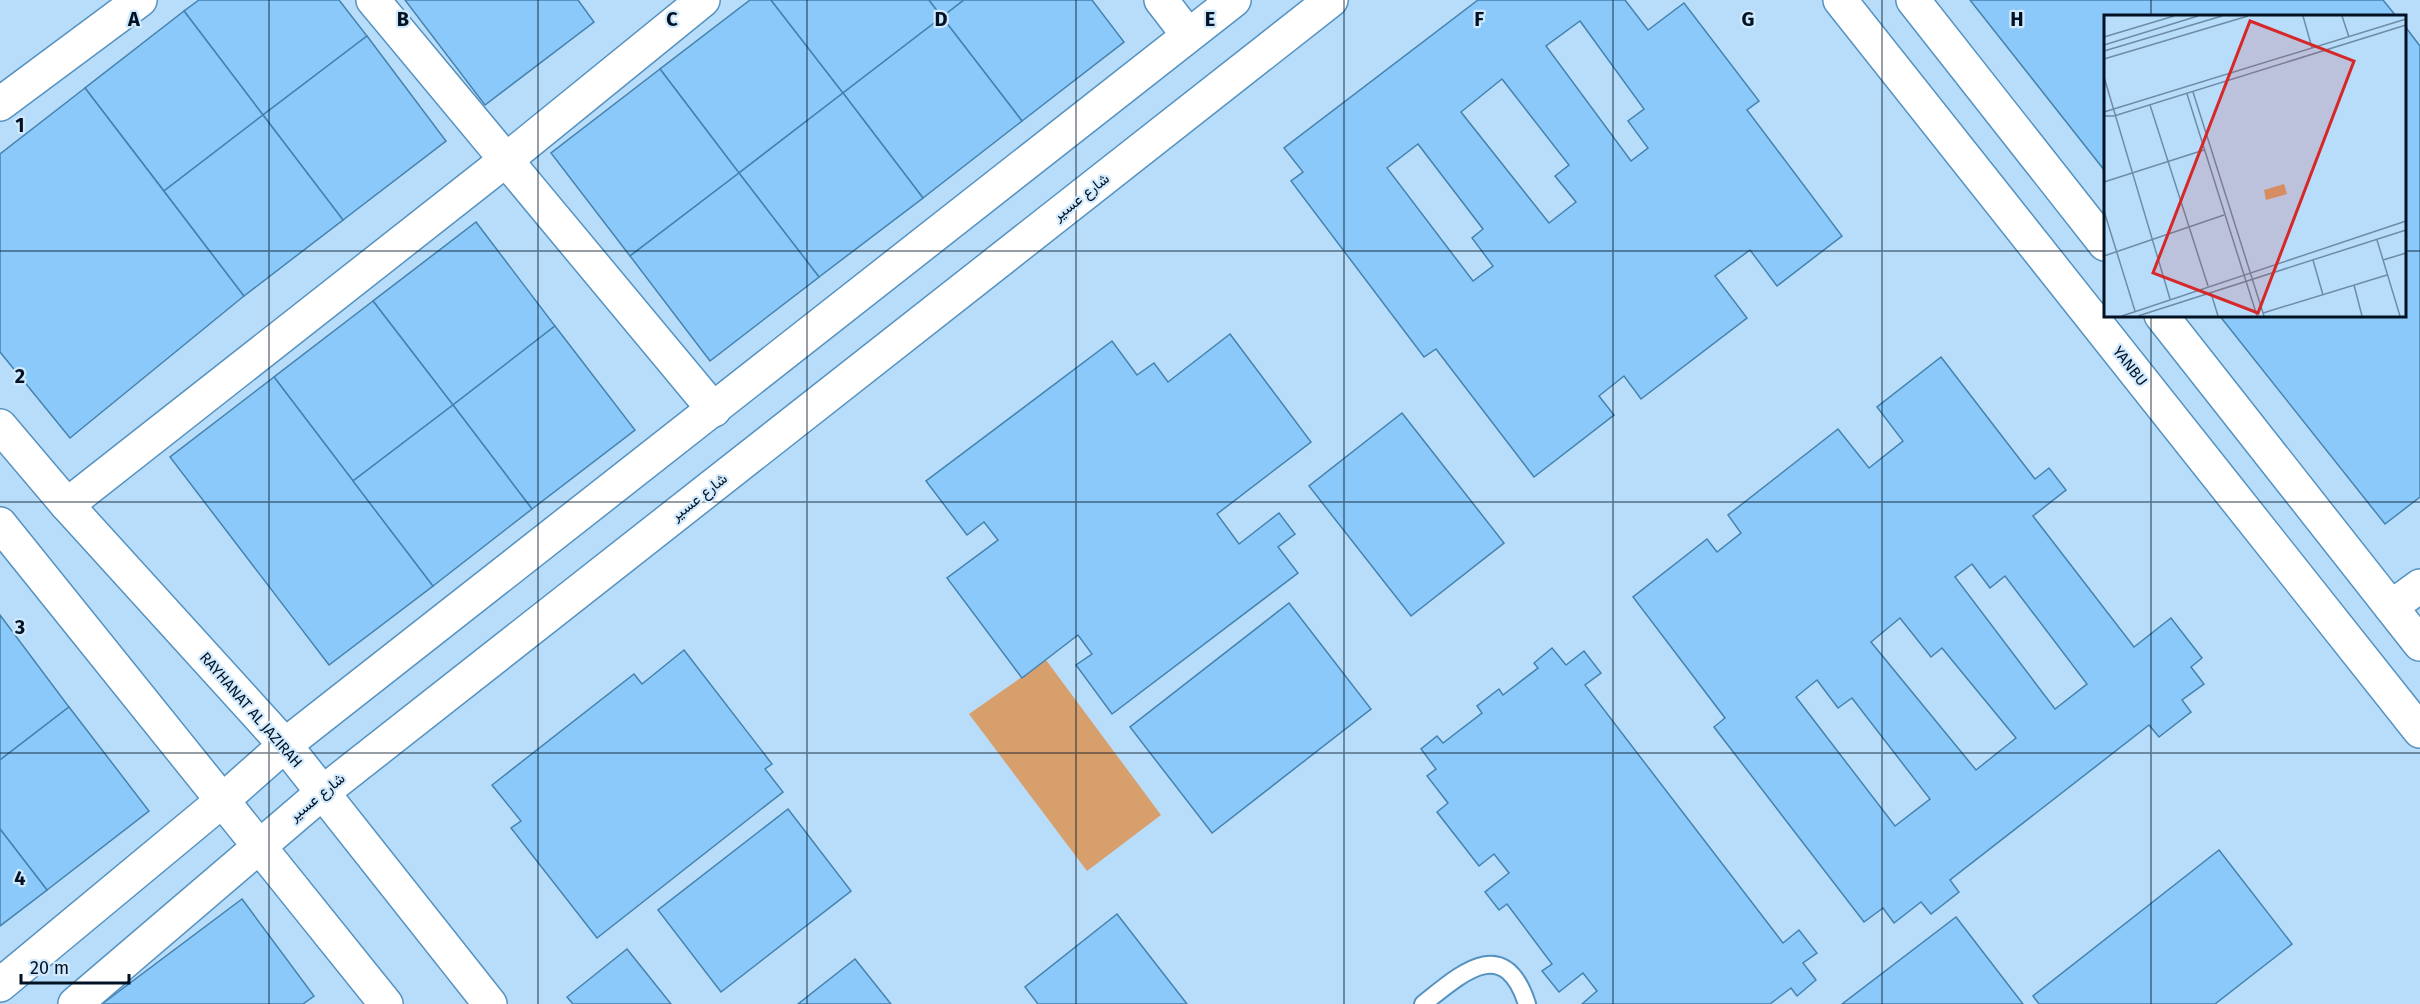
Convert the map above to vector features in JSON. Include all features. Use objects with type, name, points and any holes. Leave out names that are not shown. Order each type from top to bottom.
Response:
[{"type":"street","points":[[0,104],[140,0]]},
{"type":"street","points":[[373,0],[714,410]]},
{"type":"street","points":[[67,506],[506,160],[703,0]]},
{"type":"street","points":[[1161,0],[1188,35]]},
{"type":"street","points":[[0,985],[223,800],[285,745],[1234,0]]},
{"type":"street","name":"شارع عسير","points":[[75,1004],[322,793],[1331,0]]},
{"type":"street","name":"YANBU","points":[[1840,0],[2420,731]]},
{"type":"street","points":[[1913,0],[2104,243]]},
{"type":"street","points":[[2162,316],[2420,644]]},
{"type":"street","name":"RAYHANAT AL JAZIRAH","points":[[0,426],[67,506],[285,745],[490,1004]]},
{"type":"street","points":[[6,542],[223,800],[386,1004]]},
{"type":"street","points":[[2391,607],[2420,586]]},
{"type":"lane","points":[[1423,1004],[1464,972],[1480,964],[1495,964],[1509,971],[1522,990],[1527,1004]]},
{"type":"shaded area","points":[[1046,660],[1161,815],[1087,871],[969,714]]},
{"type":"building","points":[[199,0],[339,0],[367,36],[263,115],[184,11]]},
{"type":"building","points":[[405,0],[578,0],[594,22],[485,105]]},
{"type":"building","points":[[750,0],[771,0],[843,93],[739,173],[660,69]]},
{"type":"building","points":[[771,0],[929,0],[942,17],[843,93]]},
{"type":"building","points":[[929,0],[964,0],[942,17]]},
{"type":"building","points":[[964,0],[1092,0],[1124,42],[1022,121],[942,17]]},
{"type":"building","points":[[1478,0],[1625,0],[1648,30],[1684,3],[1759,101],[1747,110],[1842,236],[1777,286],[1750,250],[1715,276],[1747,318],[1641,399],[1624,376],[1599,396],[1614,415],[1534,477],[1436,349],[1424,357],[1291,181],[1303,172],[1284,148]],"holes":[[[1580,21],[1644,109],[1628,121],[1648,148],[1631,161],[1546,46]],[[1502,79],[1569,165],[1555,176],[1576,202],[1549,223],[1461,112]],[[1418,144],[1483,229],[1472,238],[1493,266],[1473,281],[1387,168]]]},
{"type":"building","points":[[1970,0],[2383,0],[2395,15],[2104,15],[2104,170]]},
{"type":"building","points":[[184,11],[263,115],[164,191],[85,88]]},
{"type":"building","points":[[942,17],[1022,121],[923,198],[843,93]]},
{"type":"building","points":[[2405,26],[2420,46],[2420,497],[2385,524],[2220,316],[2405,316]]},
{"type":"building","points":[[367,36],[446,141],[343,220],[263,115]]},
{"type":"building","points":[[660,69],[739,173],[630,256],[551,153]]},
{"type":"building","points":[[85,88],[244,296],[70,438],[0,352],[0,154]]},
{"type":"building","points":[[843,93],[923,198],[819,277],[739,173]]},
{"type":"building","points":[[263,115],[343,220],[244,296],[164,191]]},
{"type":"building","points":[[739,173],[819,277],[710,361],[630,256]]},
{"type":"building","points":[[476,222],[555,326],[453,405],[373,301]]},
{"type":"building","points":[[373,301],[453,405],[353,481],[274,377]]},
{"type":"building","points":[[555,326],[635,430],[532,509],[453,405]]},
{"type":"building","points":[[1230,334],[1311,442],[1217,514],[1239,544],[1279,513],[1295,534],[1278,547],[1298,573],[1112,714],[1076,665],[1092,654],[1078,635],[1022,678],[947,578],[998,540],[984,522],[967,535],[926,481],[1112,341],[1137,375],[1154,363],[1168,382]]},
{"type":"building","points":[[1941,357],[2035,479],[2049,468],[2066,490],[2033,516],[2134,647],[2171,618],[2202,658],[2191,667],[2204,684],[2182,700],[2191,712],[2159,737],[2149,725],[1950,880],[1959,892],[1931,914],[1921,902],[1894,923],[1883,908],[1864,922],[1714,727],[1725,718],[1633,597],[1707,539],[1717,552],[1741,533],[1728,515],[1838,429],[1869,468],[1903,441],[1877,407]],"holes":[[[1972,564],[1990,588],[2005,576],[2087,684],[2055,709],[1955,577]],[[1900,618],[1931,657],[1942,648],[2016,738],[1976,770],[1871,642]],[[1817,680],[1838,708],[1852,698],[1930,799],[1895,826],[1796,697]]]},
{"type":"building","points":[[274,377],[433,586],[329,665],[170,457]]},
{"type":"building","points":[[453,405],[532,509],[433,586],[353,481]]},
{"type":"building","points":[[1402,413],[1504,543],[1411,616],[1309,486]]},
{"type":"building","points":[[1289,603],[1371,709],[1212,833],[1130,727]]},
{"type":"building","points":[[0,615],[69,707],[0,760]]},
{"type":"building","points":[[1552,648],[1566,665],[1584,651],[1601,673],[1585,685],[1783,943],[1799,930],[1817,953],[1803,963],[1816,980],[1797,996],[1791,988],[1770,1004],[1582,1004],[1597,991],[1583,973],[1559,992],[1542,971],[1552,964],[1507,904],[1499,910],[1485,892],[1509,873],[1494,854],[1479,866],[1437,812],[1448,803],[1427,776],[1436,769],[1421,749],[1437,736],[1443,743],[1482,713],[1477,706],[1499,689],[1503,695],[1538,668],[1534,663]]},
{"type":"building","points":[[684,650],[772,764],[765,769],[783,792],[597,938],[511,828],[521,821],[492,785],[634,674],[642,684]]},
{"type":"building","points":[[69,707],[149,811],[47,890],[0,829],[0,760]]},
{"type":"building","points":[[788,809],[851,891],[721,992],[658,910]]},
{"type":"building","points":[[0,829],[47,890],[0,926]]},
{"type":"building","points":[[2219,850],[2292,944],[2215,1004],[2039,1004],[2033,996]]},
{"type":"building","points":[[242,899],[314,996],[303,1004],[102,1004]]},
{"type":"building","points":[[1117,914],[1187,1004],[1038,1004],[1025,987]]},
{"type":"building","points":[[1956,917],[2023,1004],[1842,1004]]},
{"type":"building","points":[[627,949],[671,1004],[573,1004],[567,997]]},
{"type":"building","points":[[855,959],[891,1004],[798,1004]]}]
